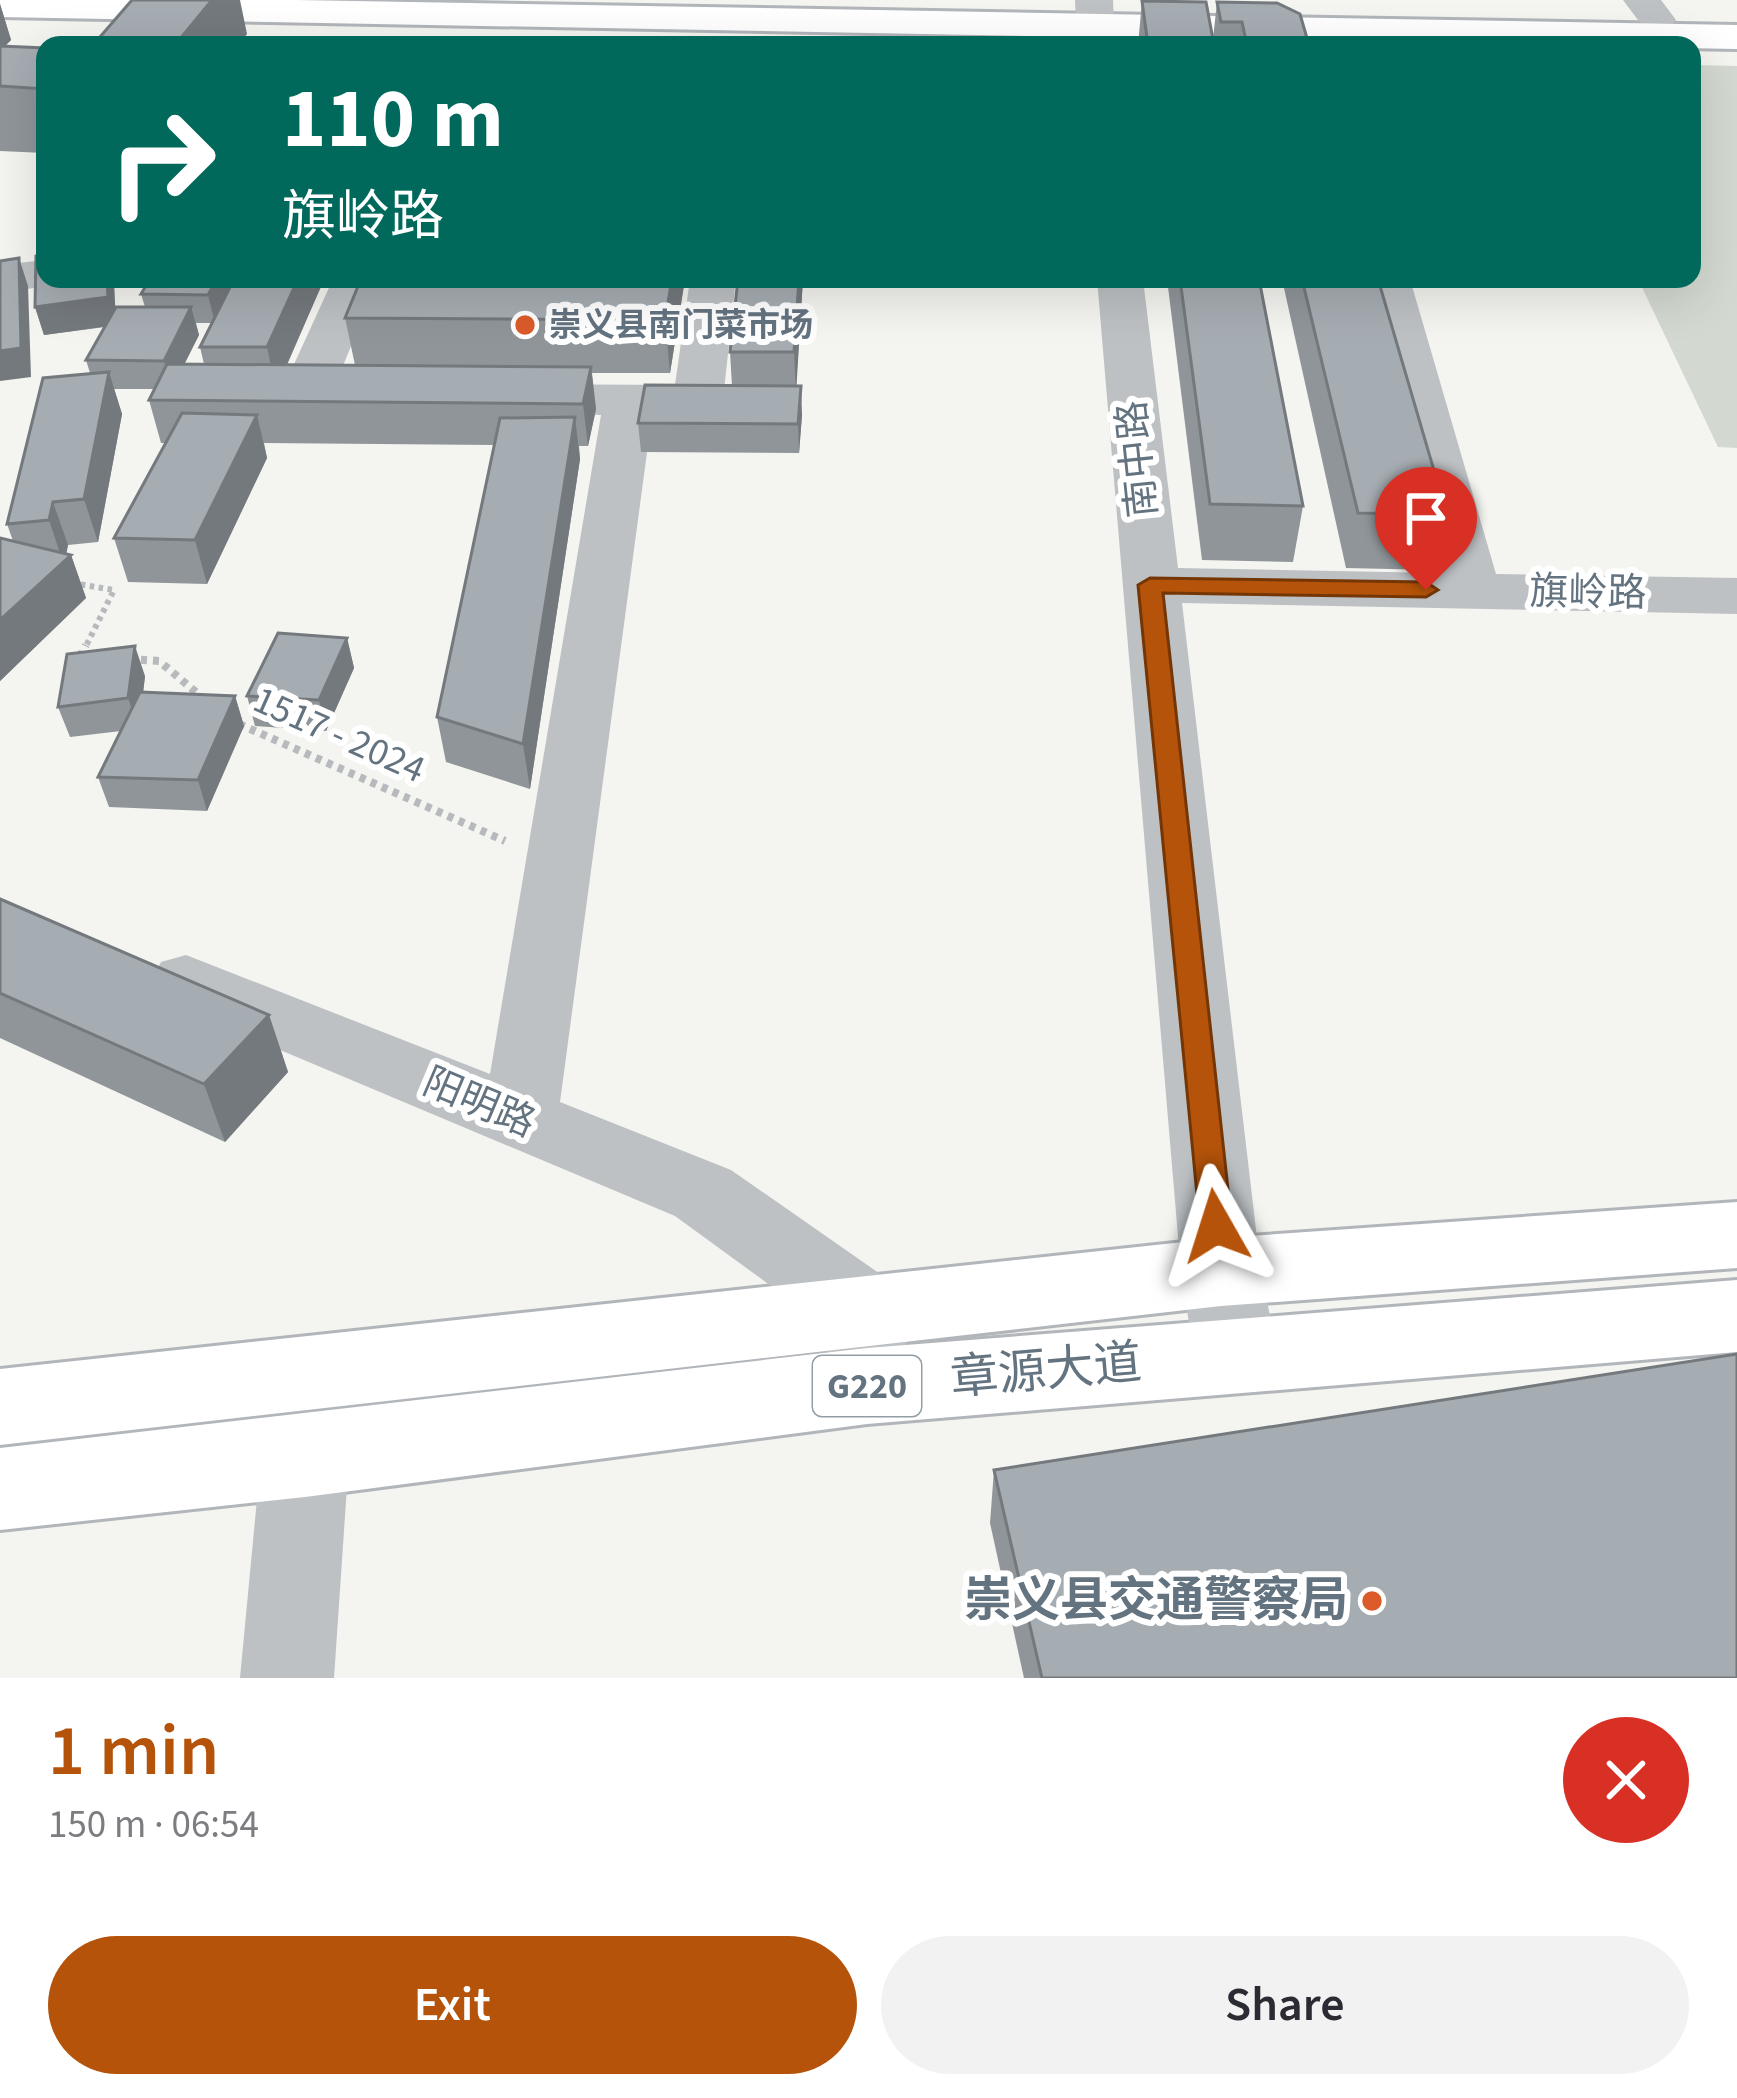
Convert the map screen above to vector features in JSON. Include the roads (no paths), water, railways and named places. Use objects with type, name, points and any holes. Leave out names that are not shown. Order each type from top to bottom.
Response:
[{"type":"main road","points":[[524,0],[1095,21],[1307,36]]},
{"type":"main road","points":[[0,6],[1095,21],[1650,10],[1737,21]]},
{"type":"main road","points":[[1701,37],[1737,37]]},
{"type":"main road","name":"章源大道","points":[[0,1489],[305,1457],[867,1348],[1221,1272],[1737,1235]]},
{"type":"main road","name":"章源大道","points":[[0,1407],[867,1348],[1236,1355],[1737,1316]]},
{"type":"street","points":[[0,279],[36,275]]},
{"type":"street","points":[[352,288],[305,395],[398,397]]},
{"type":"street","points":[[466,398],[698,400],[712,288]]},
{"type":"street","name":"南中路","points":[[1121,288],[1221,1272],[1236,1355]]},
{"type":"street","points":[[1389,288],[1472,590]]},
{"type":"street","points":[[520,1121],[629,400]]},
{"type":"street","name":"旗岭路","points":[[1150,585],[1737,596]]},
{"type":"street","name":"阳明路","points":[[129,957],[703,1193],[867,1348]]},
{"type":"street","points":[[287,1678],[305,1457]]},
{"type":"place","name":"崇义县南门菜市场","points":[[525,325]]},
{"type":"place","name":"崇义县交通警察局","points":[[1372,1601]]}]
